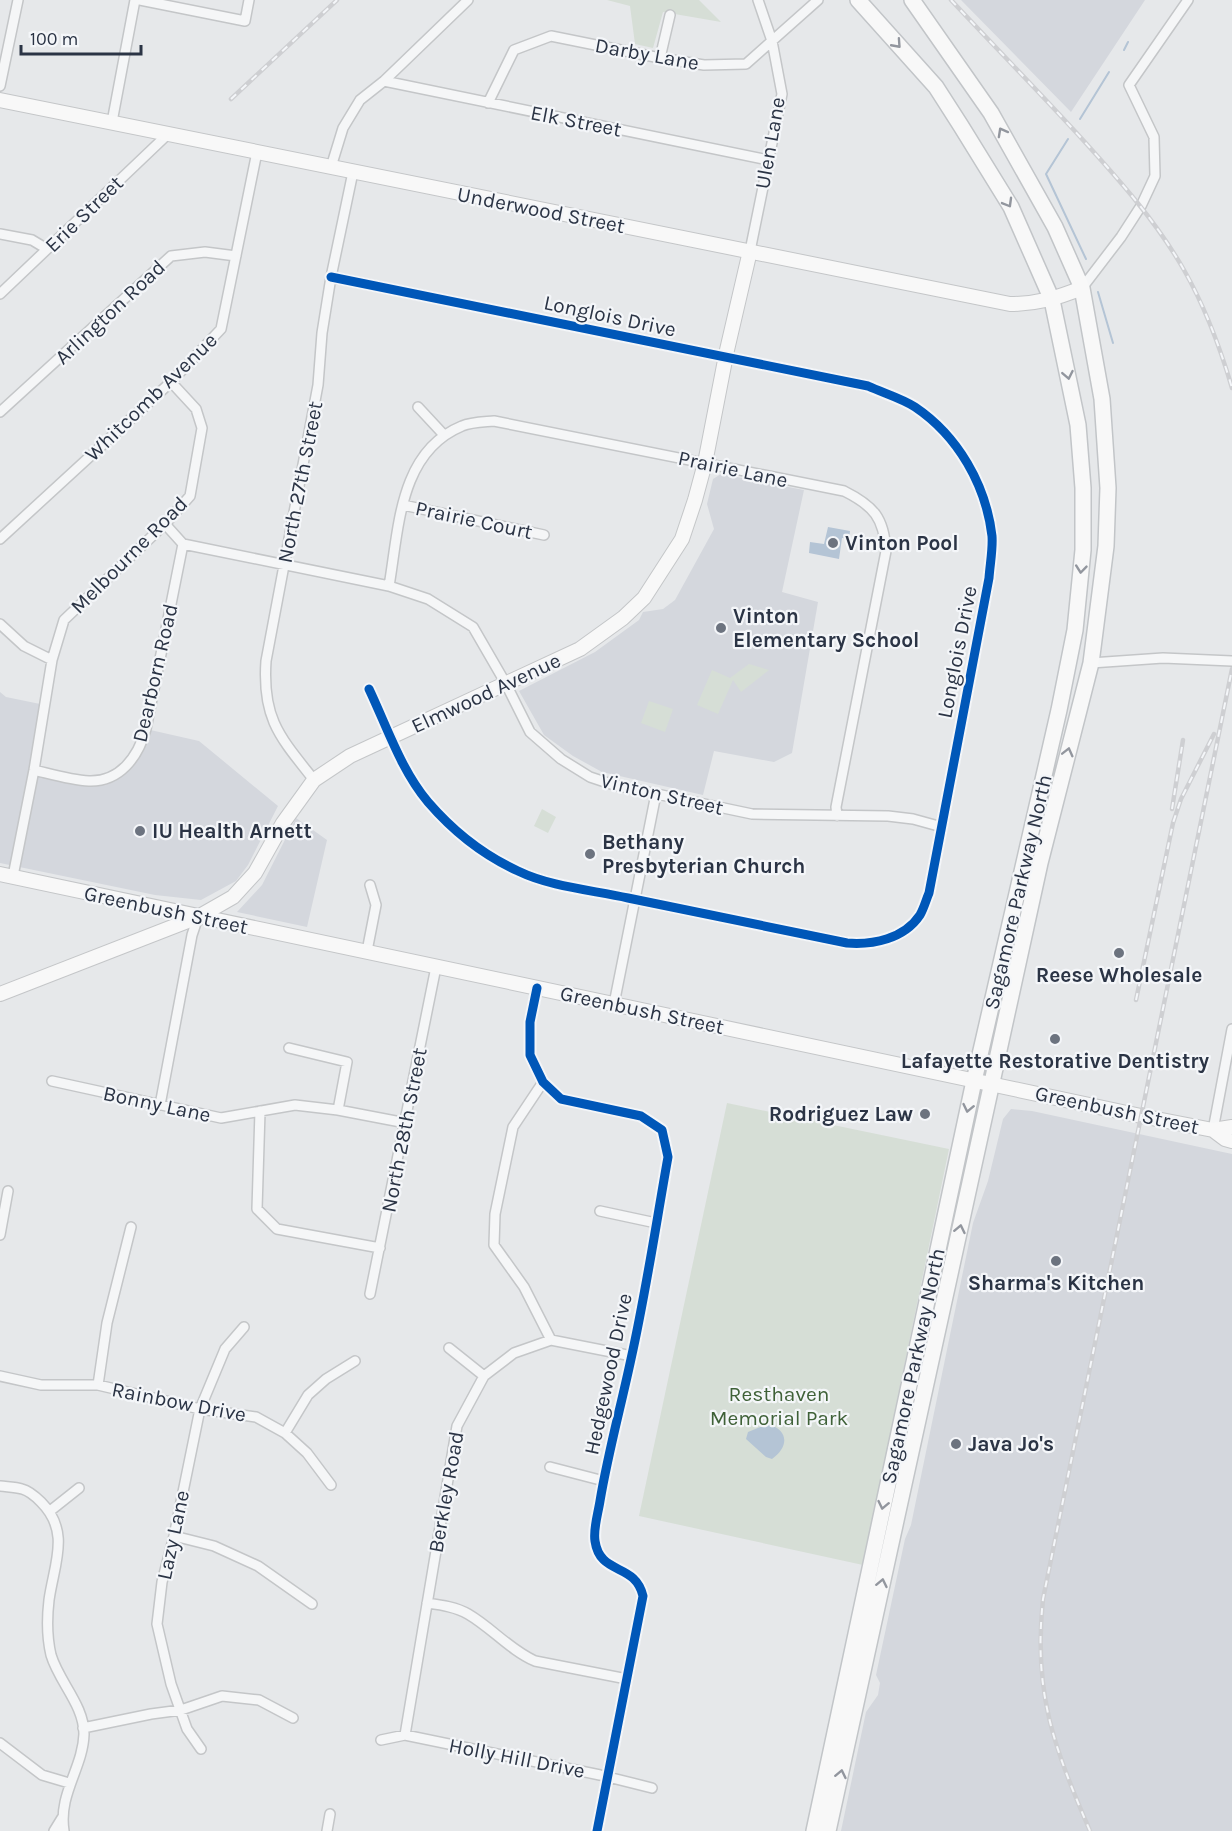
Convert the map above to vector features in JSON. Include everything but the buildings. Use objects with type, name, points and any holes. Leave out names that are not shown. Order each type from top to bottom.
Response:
[{"type":"main road","name":"Sagamore Parkway North","points":[[814,1831],[974,1081],[1059,710],[1075,630],[1083,550],[1083,488],[1077,425],[1052,300],[1011,207],[936,87],[858,0]]},
{"type":"main road","name":"Sagamore Parkway North","points":[[828,1831],[1040,863],[1091,663],[1106,546],[1108,488],[1102,399],[1082,288],[1055,226],[991,112],[912,0]]},
{"type":"street","points":[[0,86],[18,0]]},
{"type":"street","points":[[112,122],[135,0]]},
{"type":"street","points":[[140,0],[245,21],[249,0]]},
{"type":"street","points":[[331,167],[343,128],[360,100],[384,81],[468,0]]},
{"type":"street","name":"Ulen Lane","points":[[750,251],[782,94],[772,40],[758,0]]},
{"type":"street","name":"Darby Lane","points":[[488,103],[514,50],[551,36],[660,58],[704,64],[746,64],[818,0]]},
{"type":"street","points":[[1082,288],[1118,242],[1141,206],[1155,176],[1154,137],[1129,85],[1188,0]]},
{"type":"street","points":[[660,58],[670,15]]},
{"type":"street","name":"Elk Street","points":[[384,81],[768,160]]},
{"type":"street","name":"Underwood Street","points":[[0,100],[1010,304],[1031,304],[1052,300],[1082,288]]},
{"type":"street","name":"Erie Street","points":[[0,294],[168,134]]},
{"type":"street","name":"Whitcomb Avenue","points":[[0,539],[171,382],[221,329],[257,152]]},
{"type":"street","name":"North 27th Street","points":[[314,780],[276,729],[267,705],[264,682],[318,385],[322,333],[353,172]]},
{"type":"street","points":[[0,234],[32,240],[47,249]]},
{"type":"street","name":"Elmwood Avenue","points":[[0,994],[198,917],[233,897],[255,873],[283,823],[314,780],[350,756],[580,649],[623,618],[644,598],[682,539],[705,463],[750,251]]},
{"type":"street","name":"Arlington Road","points":[[0,412],[171,256],[205,252],[236,256]]},
{"type":"street","name":"Longlois Drive","points":[[332,277],[868,386],[915,407],[945,434],[970,465],[985,502],[992,537],[990,578],[929,892],[919,915],[906,929],[889,939],[867,944],[847,943],[550,882],[519,872],[467,841],[427,801],[407,772],[369,689]]},
{"type":"street","name":"Melbourne Road","points":[[6,875],[34,770],[52,660],[64,620],[165,524],[190,496],[202,428],[196,408],[171,382]]},
{"type":"street","points":[[418,407],[444,435]]},
{"type":"street","name":"Prairie Lane","points":[[389,586],[410,478],[420,459],[444,435],[464,425],[494,421],[844,491],[861,500],[875,513],[885,530],[886,551],[836,807],[837,816]]},
{"type":"street","name":"Prairie Court","points":[[403,505],[544,535]]},
{"type":"street","points":[[165,524],[183,544]]},
{"type":"street","name":"Vinton Street","points":[[183,544],[389,586],[428,599],[473,627],[506,684],[530,732],[561,759],[590,777],[614,785],[758,815],[888,816],[913,819],[942,827]]},
{"type":"street","name":"Dearborn Road","points":[[34,770],[89,781],[110,777],[127,766],[135,757],[146,729],[183,544]]},
{"type":"street","points":[[0,624],[24,646],[52,660]]},
{"type":"street","points":[[1091,663],[1163,658],[1232,662]]},
{"type":"street","points":[[614,1004],[656,794]]},
{"type":"street","name":"Greenbush Street","points":[[6,875],[974,1081],[1213,1130],[1232,1127]]},
{"type":"street","points":[[367,951],[376,905],[370,885]]},
{"type":"street","points":[[160,1106],[192,935],[198,917]]},
{"type":"street","name":"North 28th Street","points":[[370,1294],[436,966]]},
{"type":"street","name":"Hedgewood Drive","points":[[537,988],[530,1022],[530,1055],[543,1082],[561,1099],[641,1116],[662,1130],[669,1157],[632,1356],[603,1481],[595,1531],[600,1556],[607,1563],[632,1575],[638,1581],[643,1596],[597,1831]]},
{"type":"street","points":[[1213,1130],[1228,1065],[1232,1029]]},
{"type":"street","points":[[289,1048],[347,1062],[338,1110]]},
{"type":"street","name":"Bonny Lane","points":[[51,1081],[221,1118],[295,1105],[338,1110],[406,1123]]},
{"type":"street","points":[[543,1082],[513,1127],[495,1214],[494,1245],[524,1287],[551,1340],[632,1356]]},
{"type":"street","points":[[260,1111],[257,1209],[278,1229],[380,1248]]},
{"type":"street","name":"Greenbush Street","points":[[1213,1130],[1232,1141]]},
{"type":"street","points":[[0,1235],[8,1191]]},
{"type":"street","points":[[600,1211],[656,1223]]},
{"type":"street","points":[[98,1385],[107,1323],[131,1227]]},
{"type":"street","name":"Lazy Lane","points":[[201,1749],[187,1729],[180,1710],[171,1684],[157,1624],[162,1582],[174,1536],[200,1409],[225,1349],[244,1327]]},
{"type":"street","name":"Berkley Road","points":[[405,1736],[457,1425],[483,1376],[514,1353],[551,1340]]},
{"type":"street","points":[[449,1348],[483,1376]]},
{"type":"street","points":[[285,1433],[308,1395],[326,1379],[355,1361]]},
{"type":"street","name":"Rainbow Drive","points":[[0,1376],[41,1385],[98,1385],[200,1409],[256,1417],[285,1433],[307,1453],[331,1485]]},
{"type":"street","points":[[550,1467],[603,1481]]},
{"type":"street","points":[[0,1486],[25,1490],[35,1496],[50,1511],[58,1526],[60,1544],[49,1603],[48,1630],[51,1655],[81,1715],[83,1728],[82,1751],[69,1783],[62,1818],[64,1831]]},
{"type":"street","points":[[50,1511],[79,1488]]},
{"type":"street","points":[[174,1536],[213,1546],[258,1566],[312,1604]]},
{"type":"street","points":[[427,1603],[450,1607],[467,1614],[522,1655],[536,1661],[627,1679]]},
{"type":"street","points":[[83,1728],[180,1710],[222,1696],[259,1700],[293,1718]]},
{"type":"street","name":"Holly Hill Drive","points":[[381,1740],[405,1736],[652,1788]]},
{"type":"street","points":[[0,1743],[42,1775],[69,1783]]},
{"type":"street","points":[[327,1831],[330,1814]]},
{"type":"street","points":[[54,1831],[62,1818]]},
{"type":"shaded area","points":[[961,0],[1145,0],[1071,112]]},
{"type":"shaded area","name":"Vinton Elementary School","points":[[721,474],[804,490],[782,592],[818,602],[792,753],[774,762],[714,751],[703,795],[602,772],[573,756],[544,735],[519,691],[595,652],[639,620],[643,612],[663,609],[675,600],[714,529],[707,504],[713,479]]},
{"type":"shaded area","points":[[0,692],[6,697],[45,705],[34,770],[89,781],[127,766],[146,729],[199,741],[278,806],[248,865],[236,881],[201,900],[155,895],[0,863]]},
{"type":"shaded area","points":[[296,818],[327,840],[307,927],[237,912],[262,885]]},
{"type":"shaded area","points":[[1011,1109],[1032,1111],[1232,1154],[1232,1831],[841,1831],[866,1712],[878,1695],[880,1683],[876,1675],[905,1539],[911,1525],[973,1223],[988,1181],[1003,1119]]},
{"type":"green space","points":[[607,0],[699,0],[721,22],[663,12],[653,48],[635,44],[630,6]]},
{"type":"green space","points":[[749,664],[769,670],[741,692],[733,680],[718,714],[697,705],[712,670],[730,678]]},
{"type":"green space","points":[[649,701],[673,709],[665,732],[641,723]]},
{"type":"green space","points":[[542,809],[556,817],[548,833],[534,826]]},
{"type":"green space","name":"Resthaven Memorial Park","points":[[727,1103],[949,1149],[863,1565],[639,1516]]},
{"type":"water","name":"Vinton Pool","points":[[828,527],[850,531],[849,539],[842,538],[839,559],[809,553],[810,542],[824,544]]},
{"type":"water","points":[[768,1424],[780,1430],[784,1439],[782,1449],[772,1459],[766,1457],[746,1439],[748,1432]]},
{"type":"waterway","points":[[1124,50],[1128,42]]},
{"type":"waterway","points":[[1080,119],[1109,72]]},
{"type":"waterway","points":[[1068,139],[1046,174],[1086,259]]},
{"type":"waterway","points":[[1098,292],[1113,343]]},
{"type":"railway","points":[[231,99],[337,0]]},
{"type":"railway","points":[[951,0],[1097,155],[1162,235],[1199,298],[1232,388]]},
{"type":"railway","points":[[1090,1831],[1066,1773],[1049,1719],[1041,1663],[1043,1599],[1232,669]]},
{"type":"railway","points":[[1136,1000],[1173,823],[1181,799],[1214,734]]},
{"type":"railway","points":[[1172,809],[1183,740]]},
{"type":"cycle path","points":[[331,277],[868,386],[915,407],[944,432],[957,447],[976,480],[989,517],[992,536],[989,578],[929,893],[920,915],[913,923],[906,930],[887,939],[867,943],[847,943],[572,888],[544,881],[505,865],[469,841],[448,823],[418,790],[395,748],[369,689]]},
{"type":"cycle path","points":[[537,988],[530,1022],[530,1055],[543,1082],[561,1099],[641,1116],[662,1130],[668,1157],[641,1309],[595,1526],[595,1541],[603,1560],[633,1578],[639,1585],[643,1596],[597,1831]]},
{"type":"place","name":"Vinton Pool","points":[[833,543]]},
{"type":"place","name":"Vinton Elementary School","points":[[721,628]]},
{"type":"place","name":"IU Health Arnett","points":[[140,831]]},
{"type":"place","name":"Bethany Presbyterian Church","points":[[590,854]]},
{"type":"place","name":"Reese Wholesale","points":[[1119,953]]},
{"type":"place","name":"Lafayette Restorative Dentistry","points":[[1055,1039]]},
{"type":"place","name":"Rodriguez Law","points":[[925,1114]]},
{"type":"place","name":"Sharma's Kitchen","points":[[1056,1261]]},
{"type":"place","name":"Java Jo's","points":[[956,1444]]}]
